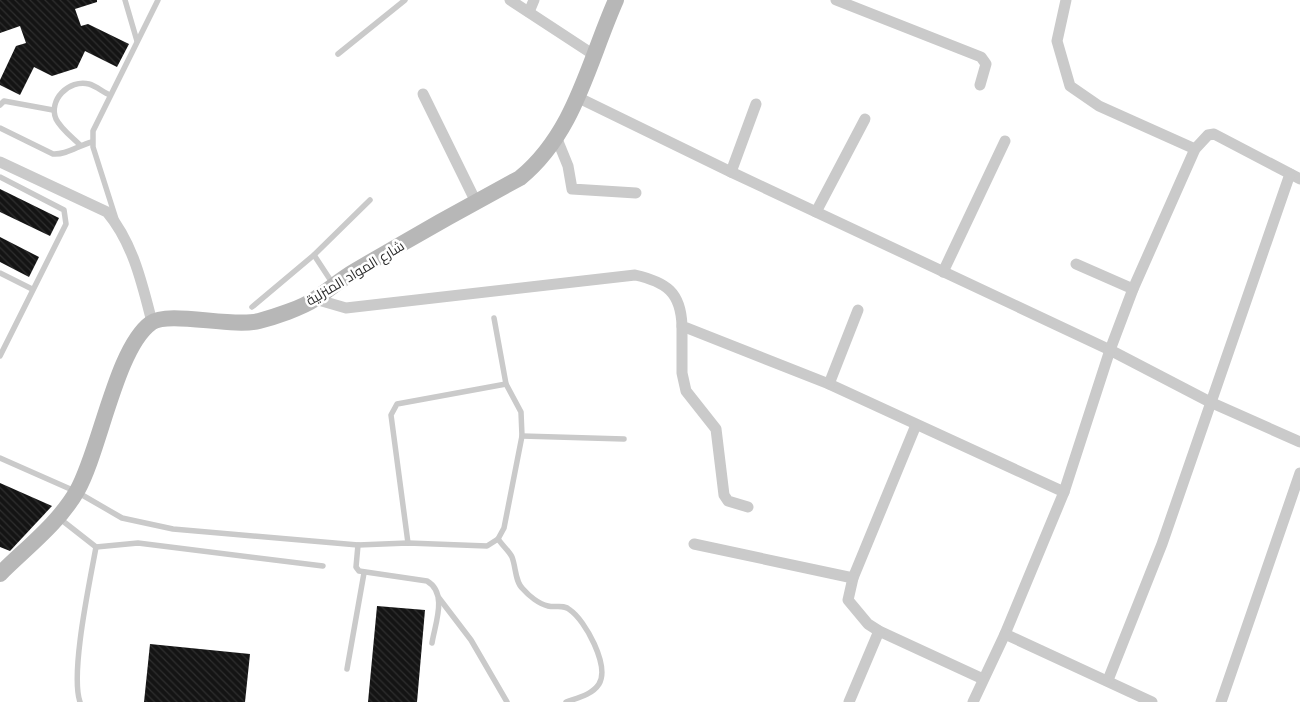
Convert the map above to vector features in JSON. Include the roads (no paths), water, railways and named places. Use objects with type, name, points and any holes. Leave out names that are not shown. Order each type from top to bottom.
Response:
[{"type":"street","points":[[510,0],[594,55]]},
{"type":"street","points":[[529,12],[534,0]]},
{"type":"street","name":"شارع المواد المنزلية","points":[[152,322],[178,318],[235,325],[259,321],[315,300],[333,284],[520,178],[539,163],[557,139],[577,97],[616,0]]},
{"type":"street","points":[[836,0],[981,57],[986,64],[980,85]]},
{"type":"street","points":[[1066,0],[1058,41],[1070,86],[1099,106],[1195,149]]},
{"type":"street","points":[[422,94],[476,202]]},
{"type":"street","points":[[577,97],[731,172],[1110,350],[1210,402],[1300,442]]},
{"type":"street","points":[[731,172],[756,104]]},
{"type":"street","points":[[816,212],[865,119]]},
{"type":"street","points":[[973,702],[982,679],[1005,634],[1064,492],[1110,350],[1134,288],[1195,149],[1208,135],[1214,134],[1295,177],[1210,402],[1162,544],[1108,680]]},
{"type":"street","points":[[557,139],[568,166],[572,189],[636,193]]},
{"type":"street","points":[[943,272],[1005,141]]},
{"type":"street","points":[[0,162],[107,212],[116,223],[132,256],[152,322],[140,334],[124,366],[87,470],[77,492],[58,517],[0,574]]},
{"type":"street","points":[[1076,264],[1134,288]]},
{"type":"street","points":[[315,300],[346,308],[635,275],[654,279],[669,288],[682,312],[682,373],[686,391],[716,429],[724,495],[728,501],[748,507]]},
{"type":"street","points":[[829,384],[858,310]]},
{"type":"street","points":[[682,326],[829,384],[1064,492]]},
{"type":"street","points":[[916,425],[853,578],[848,600],[868,624],[982,679]]},
{"type":"street","points":[[1221,702],[1300,473]]},
{"type":"street","points":[[694,544],[853,578]]},
{"type":"street","points":[[849,702],[879,630]]},
{"type":"street","points":[[1005,634],[1152,702]]},
{"type":"lane","points":[[125,0],[137,41]]},
{"type":"lane","points":[[116,223],[114,207],[92,142],[93,131],[158,0]]},
{"type":"lane","points":[[338,54],[405,0]]},
{"type":"lane","points":[[80,145],[57,120],[54,110],[57,99],[65,89],[78,84],[89,84],[110,95]]},
{"type":"lane","points":[[2,102],[54,110]]},
{"type":"lane","points":[[0,128],[53,154],[62,154],[80,145],[92,142]]},
{"type":"lane","points":[[0,177],[64,210],[67,217],[66,224],[0,356]]},
{"type":"lane","points":[[252,307],[314,255],[370,200]]},
{"type":"lane","points":[[314,255],[333,284]]},
{"type":"lane","points":[[0,273],[32,289]]},
{"type":"lane","points":[[0,458],[77,492],[122,518],[173,529],[358,545],[408,543],[487,546],[498,539],[504,528],[522,436],[521,412],[506,384],[494,318]]},
{"type":"lane","points":[[408,543],[391,415],[397,404],[506,384]]},
{"type":"lane","points":[[522,436],[624,439]]},
{"type":"lane","points":[[58,517],[96,547],[138,543],[323,566]]},
{"type":"lane","points":[[498,539],[511,556],[520,587],[538,601],[549,606],[562,606],[570,609],[577,616],[597,649],[602,667],[599,684],[587,694],[566,702]]},
{"type":"lane","points":[[358,545],[356,567],[359,571],[427,581],[434,586],[440,598],[471,640],[508,702]]},
{"type":"lane","points":[[80,702],[77,692],[80,654],[96,547]]},
{"type":"lane","points":[[346,669],[364,573]]},
{"type":"lane","points":[[432,643],[440,598]]}]
